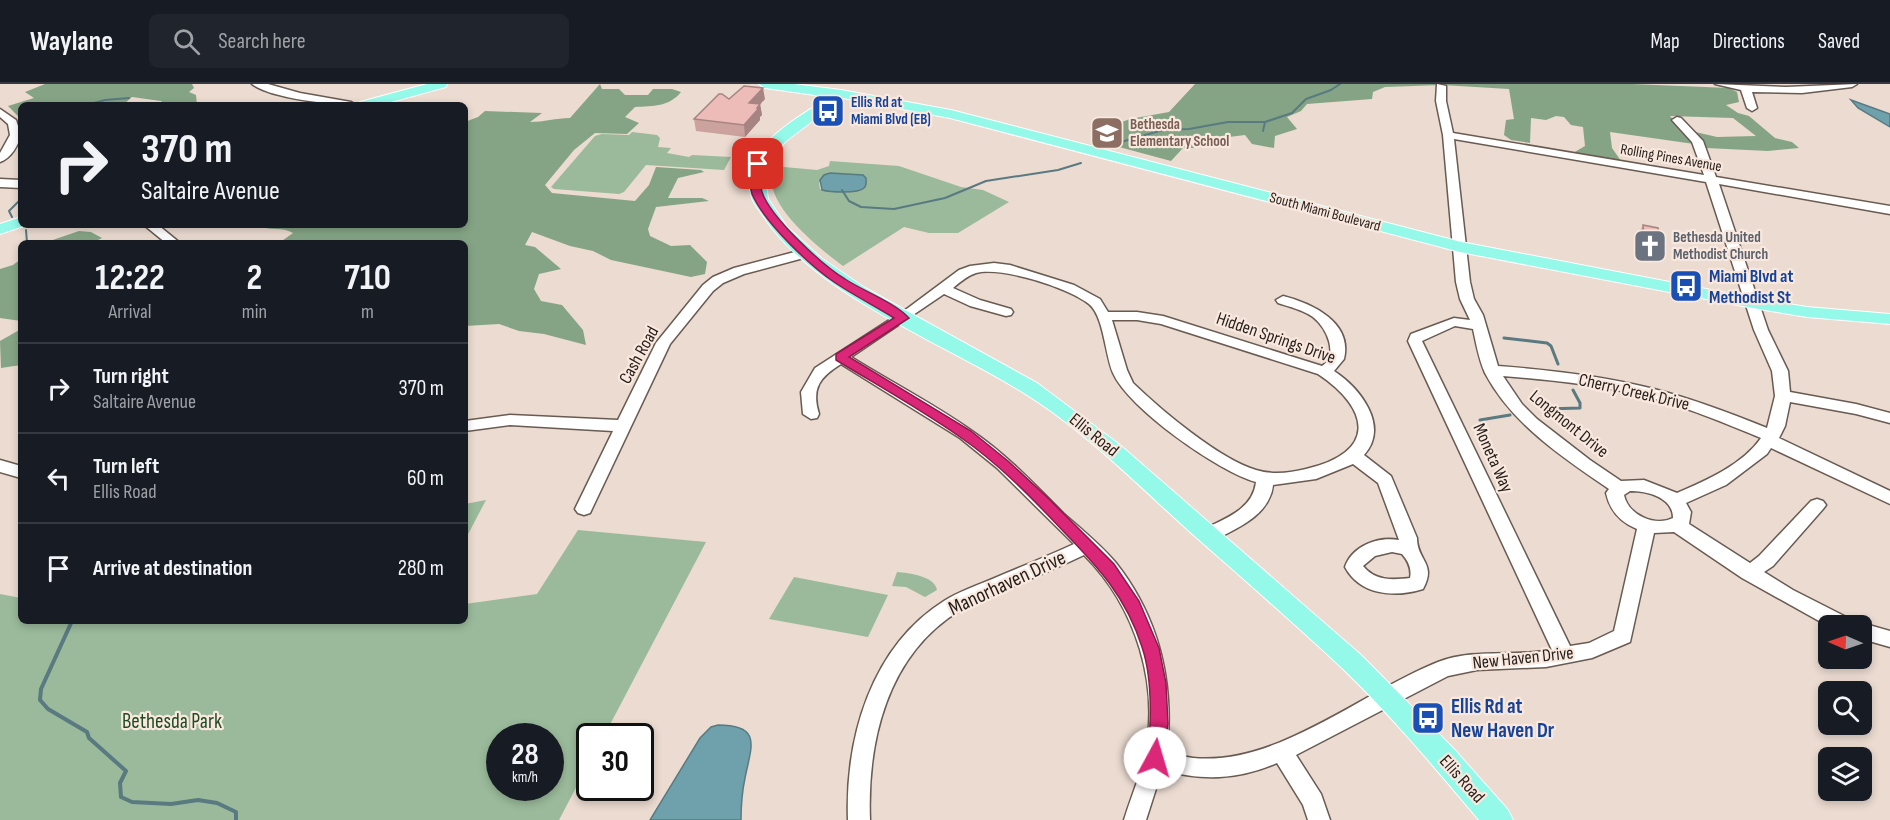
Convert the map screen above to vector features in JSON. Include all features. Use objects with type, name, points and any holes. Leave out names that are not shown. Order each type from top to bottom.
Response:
[{"type":"main road","points":[[376,102],[441,84]]},
{"type":"main road","name":"South Miami Boulevard","points":[[765,84],[897,102],[976,120],[1460,248],[1807,312],[1890,319]]},
{"type":"main road","name":"Ellis Road","points":[[841,94],[780,140],[766,154],[757,169],[755,188],[772,218],[806,253],[839,280],[903,318],[1016,379],[1052,402],[1113,450],[1210,534],[1352,663],[1498,820]]},
{"type":"main road","points":[[0,229],[18,223]]},
{"type":"street","points":[[257,84],[299,96],[334,102]]},
{"type":"street","points":[[1720,84],[1797,92],[1852,84]]},
{"type":"street","name":"Longmont Drive","points":[[1441,87],[1463,282],[1467,301],[1475,312],[1491,370],[1508,397],[1528,420],[1620,488]]},
{"type":"street","points":[[1746,88],[1752,108]]},
{"type":"street","points":[[0,112],[12,121],[15,130],[13,143],[0,159]]},
{"type":"street","points":[[1675,501],[1720,481],[1751,459],[1770,438],[1781,412],[1783,396],[1780,371],[1761,330],[1701,149],[1677,120]]},
{"type":"street","name":"Rolling Pines Avenue","points":[[1448,135],[1890,210]]},
{"type":"street","points":[[0,183],[18,184]]},
{"type":"street","points":[[154,228],[170,240]]},
{"type":"street","name":"Cash Road","points":[[584,509],[663,343],[708,288],[718,280],[739,271],[806,253]]},
{"type":"street","points":[[811,414],[806,401],[810,384],[820,371],[903,318],[969,271],[987,267],[1002,268],[1080,293],[1095,302],[1104,316],[1119,370],[1126,385],[1215,459],[1236,470],[1265,479],[1306,476],[1354,456],[1385,480],[1408,538],[1408,548]]},
{"type":"street","points":[[944,289],[984,307],[1006,312]]},
{"type":"street","points":[[1283,300],[1311,310],[1328,324],[1338,348],[1338,357],[1334,364],[1323,371]]},
{"type":"street","name":"Hidden Springs Drive","points":[[1104,316],[1137,316],[1163,320],[1323,371],[1347,387],[1358,402],[1364,418],[1366,435],[1360,450],[1354,456]]},
{"type":"street","name":"Moneta Way","points":[[1479,325],[1454,322],[1416,337],[1415,341],[1564,656]]},
{"type":"street","points":[[840,357],[966,434],[1003,464],[1109,568],[1133,606],[1151,648],[1158,683],[1159,724],[1155,758],[1135,820]]},
{"type":"street","name":"Cherry Creek Drive","points":[[1491,370],[1573,377],[1652,393],[1698,407],[1770,438],[1890,498]]},
{"type":"street","points":[[1783,396],[1890,418]]},
{"type":"street","points":[[468,426],[510,420],[624,426]]},
{"type":"street","points":[[0,466],[18,471]]},
{"type":"street","points":[[1210,534],[1252,511],[1261,501],[1265,479]]},
{"type":"street","points":[[1626,485],[1646,486],[1675,501],[1683,515],[1682,521],[1677,525],[1658,528],[1635,520],[1618,507],[1615,499],[1616,493],[1626,485]]},
{"type":"street","points":[[1749,573],[1766,561],[1817,505]]},
{"type":"street","name":"New Haven Drive","points":[[1155,758],[1192,768],[1222,768],[1258,760],[1281,751],[1445,668],[1477,662],[1564,656],[1592,650],[1623,636],[1647,525]]},
{"type":"street","points":[[1677,525],[1749,573],[1825,615]]},
{"type":"street","name":"Manorhaven Drive","points":[[859,820],[861,758],[868,725],[894,662],[908,642],[927,623],[951,605],[1087,546]]},
{"type":"street","points":[[1872,634],[1890,639]]},
{"type":"street","points":[[1281,751],[1313,801],[1318,820]]},
{"type":"green space","points":[[45,84],[192,84],[194,88],[189,92],[196,95],[197,102],[162,102],[132,97],[126,102],[21,102],[34,98],[25,92]]},
{"type":"green space","points":[[600,84],[602,89],[619,89],[625,95],[648,95],[653,89],[672,89],[681,92],[666,103],[635,107],[625,117],[639,123],[627,134],[595,133],[574,150],[545,185],[552,193],[635,201],[649,185],[656,167],[701,170],[704,172],[678,178],[668,198],[702,198],[709,201],[656,207],[648,229],[650,236],[671,246],[690,245],[707,262],[705,274],[691,277],[611,260],[593,251],[570,246],[532,232],[525,245],[535,247],[561,269],[539,274],[534,289],[541,301],[562,305],[583,330],[586,345],[544,334],[519,331],[499,324],[468,326],[468,240],[283,240],[293,233],[267,228],[468,228],[468,121],[485,111],[542,113],[530,122],[570,118]]},
{"type":"green space","points":[[1195,84],[1632,84],[1729,88],[1737,92],[1739,102],[1726,105],[1738,113],[1749,116],[1775,138],[1792,142],[1799,148],[1768,151],[1706,148],[1691,131],[1717,137],[1756,136],[1733,118],[1670,116],[1694,144],[1610,132],[1612,148],[1621,161],[1573,153],[1585,146],[1583,127],[1571,125],[1564,117],[1556,116],[1546,120],[1531,118],[1530,143],[1511,140],[1504,135],[1506,120],[1514,119],[1509,89],[1442,85],[1385,87],[1373,92],[1372,99],[1307,104],[1301,111],[1287,117],[1297,129],[1275,136],[1274,148],[1252,144],[1245,135],[1211,136],[1194,148],[1183,148],[1171,161],[1097,141],[1106,128],[1130,119],[1169,112]]},
{"type":"green space","points":[[18,103],[18,116],[8,106]]},
{"type":"green space","points":[[632,132],[657,135],[660,138],[658,147],[671,148],[667,153],[689,157],[692,155],[731,157],[724,170],[646,165],[624,192],[619,194],[551,187],[595,136],[629,135]]},
{"type":"green space","points":[[830,161],[899,166],[961,187],[983,190],[1009,202],[958,233],[929,233],[904,227],[843,266],[794,223],[783,209],[771,180],[773,166],[817,170],[829,166]],"holes":[[[827,174],[861,174],[859,190],[833,192],[820,189],[819,183]]]},
{"type":"green space","points":[[79,231],[91,232],[102,238],[98,240],[53,240]]},
{"type":"green space","points":[[18,261],[18,321],[0,318],[0,269]]},
{"type":"green space","points":[[18,331],[18,365],[1,368],[0,341]]},
{"type":"green space","points":[[486,500],[468,534],[468,503]]},
{"type":"green space","name":"Bethesda Park","points":[[578,530],[706,542],[611,723],[576,723],[576,788],[559,820],[0,820],[0,594],[18,597],[18,624],[468,624],[468,604],[537,594]]},
{"type":"green space","points":[[897,572],[927,578],[932,581],[937,590],[925,597],[906,587],[892,586]]},
{"type":"green space","points":[[794,577],[888,595],[868,637],[769,619]]},
{"type":"water","points":[[1851,100],[1890,114],[1890,127],[1858,108]]},
{"type":"water","points":[[830,173],[863,175],[866,178],[866,186],[861,190],[850,192],[822,190],[820,180],[824,175]]},
{"type":"water","points":[[718,725],[742,729],[751,740],[750,757],[742,794],[741,820],[650,820],[700,738],[711,727]]},
{"type":"building","points":[[744,86],[763,88],[749,103],[760,104],[744,125],[694,119],[719,94],[729,99]]},
{"type":"building","points":[[1643,225],[1658,228],[1662,249],[1645,246]]},
{"type":"waterway","points":[[1265,122],[1292,113],[1306,99],[1331,90],[1340,84]]},
{"type":"waterway","points":[[98,102],[129,98]]},
{"type":"waterway","points":[[1121,142],[1163,130],[1189,129],[1228,122],[1265,122]]},
{"type":"waterway","points":[[1263,131],[1265,122]]},
{"type":"waterway","points":[[842,190],[849,201],[861,207],[894,209],[945,198],[986,181],[1058,170],[1081,163]]},
{"type":"waterway","points":[[12,217],[9,211],[18,202]]},
{"type":"waterway","points":[[26,230],[27,240]]},
{"type":"waterway","points":[[1504,338],[1547,343],[1551,346],[1558,364]]},
{"type":"waterway","points":[[1545,409],[1580,408],[1580,403],[1573,390]]},
{"type":"waterway","points":[[1480,420],[1510,415]]},
{"type":"waterway","points":[[71,624],[41,689],[40,700],[48,709],[87,732],[89,738],[126,771],[120,783],[121,797],[132,802],[171,804],[198,800],[217,803],[236,812],[236,820]]},
{"type":"place","name":"Ellis Rd at Miami Blvd (EB)","points":[[828,111]]},
{"type":"place","name":"Bethesda Elementary School","points":[[1107,133]]},
{"type":"place","name":"Bethesda United Methodist Church","points":[[1650,246]]},
{"type":"place","name":"Miami Blvd at Methodist St","points":[[1686,286]]},
{"type":"place","name":"Ellis Rd at New Haven Dr","points":[[1428,718]]},
{"type":"route","points":[[758,164],[755,182],[757,194],[780,227],[821,267],[872,302],[903,318],[840,357],[966,434],[1042,500],[1109,568],[1133,606],[1151,648],[1158,683],[1159,724],[1155,758]]}]
